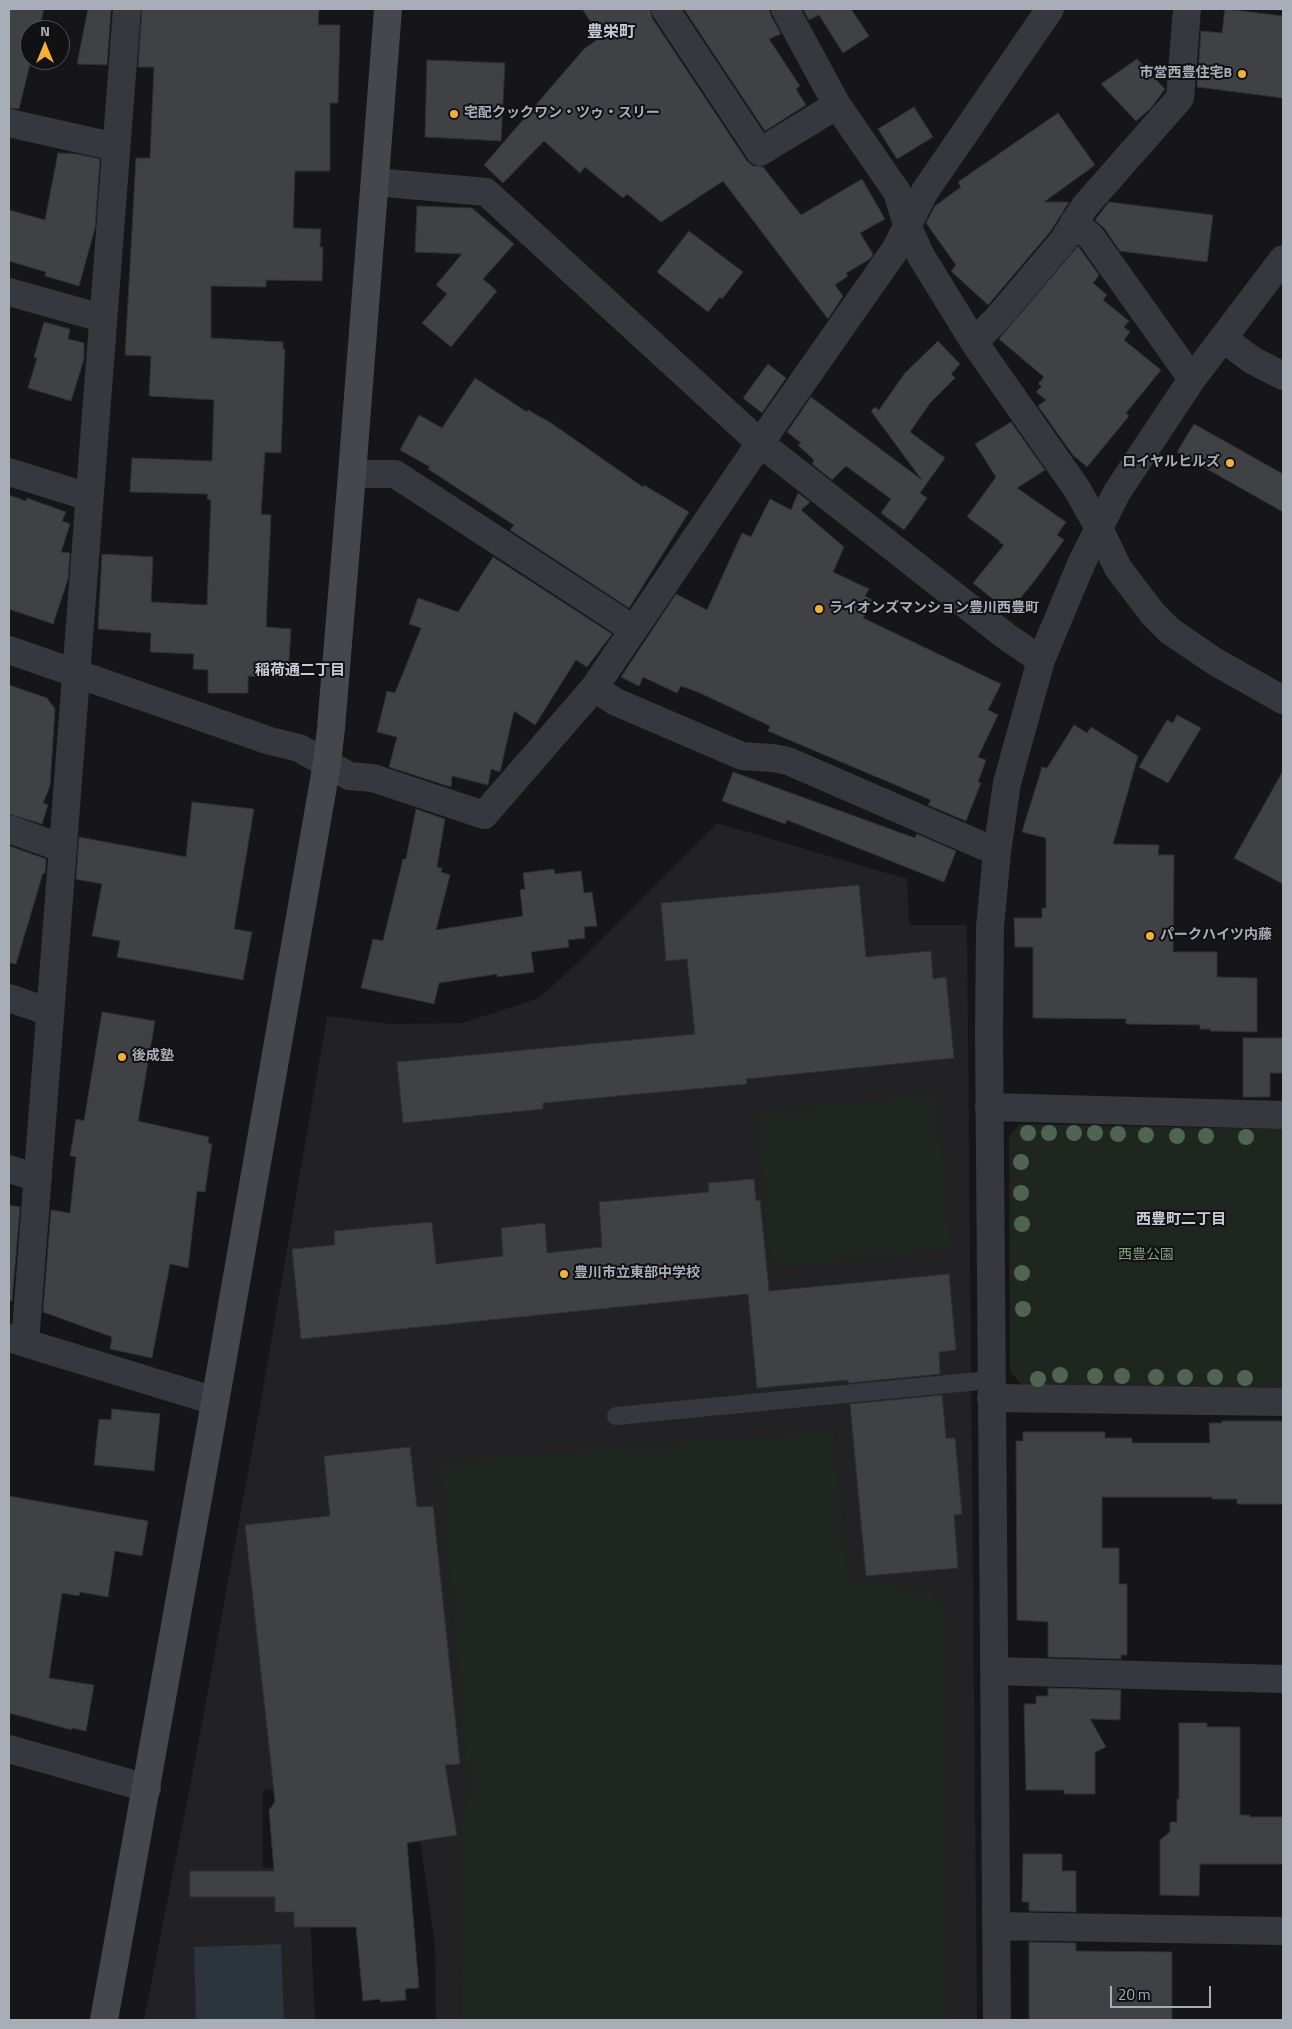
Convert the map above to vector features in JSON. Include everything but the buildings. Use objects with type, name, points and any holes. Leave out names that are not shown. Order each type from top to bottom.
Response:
[{"type":"street","points":[[126,9],[38,1178],[17,1340],[216,1401]]},
{"type":"street","points":[[104,2020],[216,1401],[327,763],[376,182],[388,9]]},
{"type":"street","points":[[665,9],[760,152],[837,105]]},
{"type":"street","points":[[785,9],[837,105],[897,192],[921,256],[974,342],[1077,489],[1099,528],[1118,568],[1153,614],[1170,631],[1206,656],[1283,700]]},
{"type":"street","points":[[9,650],[270,741],[299,748],[349,776],[373,778],[484,816],[594,688],[760,443],[895,250],[925,191],[1050,9]]},
{"type":"street","points":[[974,342],[996,320],[1063,241],[1085,206],[1180,98],[1187,9]]},
{"type":"street","points":[[9,123],[116,147]]},
{"type":"street","points":[[376,182],[486,192],[760,443],[1007,637],[1042,660]]},
{"type":"street","points":[[1074,222],[1091,237],[1192,379]]},
{"type":"street","points":[[997,2020],[989,1107],[990,927],[996,852],[1007,783],[1042,660],[1082,562],[1117,492],[1192,379],[1283,259]]},
{"type":"street","points":[[9,292],[102,318]]},
{"type":"street","points":[[1224,338],[1252,360],[1283,376]]},
{"type":"street","points":[[9,472],[89,497]]},
{"type":"street","points":[[352,474],[395,474],[633,629]]},
{"type":"street","points":[[594,688],[616,702],[742,756],[788,761],[996,852]]},
{"type":"street","points":[[9,829],[62,848]]},
{"type":"street","points":[[9,998],[50,1012]]},
{"type":"street","points":[[989,1107],[1283,1115]]},
{"type":"street","points":[[9,1169],[38,1178]]},
{"type":"street","points":[[991,1389],[1283,1402]]},
{"type":"street","points":[[994,1671],[1283,1679]]},
{"type":"street","points":[[9,1750],[147,1788]]},
{"type":"street","points":[[996,1926],[1283,1931]]},
{"type":"lane","points":[[616,1416],[991,1389]]},
{"type":"shaded area","points":[[717,823],[907,879],[909,925],[967,925],[977,2020],[436,2020],[435,1945],[412,1785],[263,1790],[263,1868],[308,1867],[315,2020],[144,2020],[198,1745],[259,1412],[327,1016],[391,1024],[463,1023],[539,998],[582,959]]},
{"type":"shaded area","points":[[281,1944],[284,2020],[196,2020],[194,1947]]},
{"type":"green space","points":[[936,1092],[953,1250],[771,1269],[755,1113]]},
{"type":"green space","name":"西豊公園","points":[[1020,1124],[1283,1129],[1283,1389],[1022,1385],[1010,1372],[1009,1136]]},
{"type":"green space","points":[[834,1430],[849,1580],[928,1589],[949,1612],[950,2020],[462,2020],[459,1850],[468,1782],[439,1461]]},
{"type":"place","name":"市営西豊住宅B","points":[[1242,74]]},
{"type":"place","name":"宅配クックワン・ツゥ・スリー","points":[[454,114]]},
{"type":"place","name":"ロイヤルヒルズ","points":[[1230,463]]},
{"type":"place","name":"ライオンズマンション豊川西豊町","points":[[819,609]]},
{"type":"place","name":"パークハイツ内藤","points":[[1150,936]]},
{"type":"place","name":"後成塾","points":[[122,1057]]},
{"type":"place","name":"豊川市立東部中学校","points":[[564,1274]]},
{"type":"district","name":"豊栄町","points":[[611,33]]},
{"type":"district","name":"稲荷通二丁目","points":[[300,671]]},
{"type":"district","name":"西豊町二丁目","points":[[1181,1220]]}]
